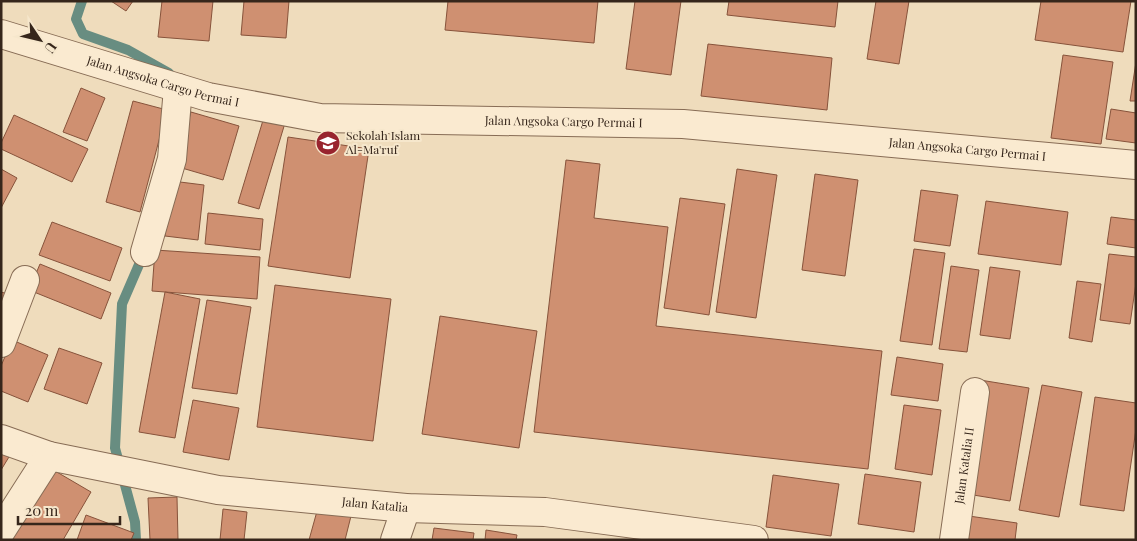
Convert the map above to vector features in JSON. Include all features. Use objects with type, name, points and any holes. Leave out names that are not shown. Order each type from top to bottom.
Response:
[{"type":"street","name":"Jalan Angsoka Cargo Permai I","points":[[1,34],[208,97],[320,118],[683,124],[1136,165]]},
{"type":"street","points":[[145,252],[172,159],[178,88]]},
{"type":"street","points":[[1,343],[25,280]]},
{"type":"street","name":"Jalan Katalia II","points":[[954,540],[975,392]]},
{"type":"street","name":"Jalan Katalia","points":[[1,439],[49,456],[218,490],[406,508],[545,512],[714,537],[754,540]]},
{"type":"street","points":[[1,531],[49,456]]},
{"type":"street","points":[[395,540],[406,508]]},
{"type":"building","points":[[111,1],[133,1],[126,11]]},
{"type":"building","points":[[162,1],[213,1],[209,41],[158,37]]},
{"type":"building","points":[[244,1],[289,1],[286,38],[241,35]]},
{"type":"building","points":[[448,1],[598,1],[594,43],[445,30]]},
{"type":"building","points":[[635,1],[681,1],[671,75],[626,69]]},
{"type":"building","points":[[729,1],[838,1],[835,27],[727,15]]},
{"type":"building","points":[[876,1],[909,1],[899,64],[867,59]]},
{"type":"building","points":[[1041,1],[1131,1],[1123,52],[1035,40]]},
{"type":"building","points":[[708,44],[832,58],[827,110],[701,96]]},
{"type":"building","points":[[1063,55],[1113,62],[1101,144],[1051,138]]},
{"type":"building","points":[[1136,62],[1136,101],[1130,101]]},
{"type":"building","points":[[81,88],[105,98],[87,141],[63,132]]},
{"type":"building","points":[[133,101],[167,110],[140,212],[106,202]]},
{"type":"building","points":[[1111,109],[1136,113],[1136,143],[1106,139]]},
{"type":"building","points":[[191,112],[239,126],[223,180],[175,166]]},
{"type":"building","points":[[14,115],[88,149],[72,182],[1,149],[1,143]]},
{"type":"building","points":[[264,117],[285,123],[259,209],[238,203]]},
{"type":"building","points":[[288,137],[369,149],[350,278],[268,266]]},
{"type":"building","points":[[566,160],[600,164],[594,218],[668,227],[656,326],[882,351],[868,469],[534,432]]},
{"type":"building","points":[[1,169],[17,178],[1,208]]},
{"type":"building","points":[[737,169],[777,175],[756,318],[716,312]]},
{"type":"building","points":[[815,174],[858,180],[845,276],[802,270]]},
{"type":"building","points":[[172,181],[204,185],[198,240],[165,236]]},
{"type":"building","points":[[921,190],[958,195],[950,246],[914,241]]},
{"type":"building","points":[[680,198],[725,204],[709,315],[664,308]]},
{"type":"building","points":[[986,201],[1068,212],[1061,265],[978,254]]},
{"type":"building","points":[[208,213],[263,219],[260,250],[205,244]]},
{"type":"building","points":[[1111,217],[1136,220],[1136,248],[1107,244]]},
{"type":"building","points":[[52,222],[122,248],[110,281],[39,255]]},
{"type":"building","points":[[914,249],[945,253],[932,345],[900,341]]},
{"type":"building","points":[[155,250],[260,257],[257,299],[152,291]]},
{"type":"building","points":[[1109,254],[1136,257],[1136,283],[1130,324],[1100,320]]},
{"type":"building","points":[[40,264],[111,293],[101,319],[29,290]]},
{"type":"building","points":[[951,266],[979,270],[967,352],[939,349]]},
{"type":"building","points":[[990,267],[1020,271],[1010,339],[980,335]]},
{"type":"building","points":[[1077,281],[1101,284],[1092,342],[1069,338]]},
{"type":"building","points":[[275,285],[391,299],[373,441],[257,427]]},
{"type":"building","points":[[1,292],[11,295],[1,318]]},
{"type":"building","points":[[165,292],[200,299],[175,438],[139,432]]},
{"type":"building","points":[[207,300],[251,307],[237,394],[192,388]]},
{"type":"building","points":[[440,316],[537,331],[519,448],[422,434]]},
{"type":"building","points":[[12,340],[48,355],[28,402],[1,391],[1,366]]},
{"type":"building","points":[[59,348],[102,363],[87,404],[44,389]]},
{"type":"building","points":[[897,357],[943,364],[938,401],[891,395]]},
{"type":"building","points":[[980,380],[1029,388],[1010,501],[961,493]]},
{"type":"building","points":[[1042,385],[1082,392],[1059,517],[1019,510]]},
{"type":"building","points":[[1095,397],[1136,403],[1136,429],[1124,511],[1080,505]]},
{"type":"building","points":[[193,400],[239,408],[229,460],[183,452]]},
{"type":"building","points":[[904,405],[941,410],[932,475],[895,469]]},
{"type":"building","points":[[1,446],[12,452],[1,470]]},
{"type":"building","points":[[50,468],[91,492],[63,540],[8,540]]},
{"type":"building","points":[[865,474],[921,482],[914,532],[858,524]]},
{"type":"building","points":[[773,475],[839,484],[831,536],[766,527]]},
{"type":"building","points":[[177,497],[178,540],[150,540],[148,498]]},
{"type":"building","points":[[319,504],[352,512],[345,540],[309,540]]},
{"type":"building","points":[[223,509],[247,512],[244,540],[220,540]]},
{"type":"building","points":[[86,515],[134,533],[131,540],[77,540]]},
{"type":"building","points":[[962,515],[1017,523],[1015,540],[959,540]]},
{"type":"building","points":[[434,528],[474,533],[473,540],[432,540]]},
{"type":"building","points":[[486,530],[517,535],[516,540],[485,540]]},
{"type":"waterway","points":[[82,1],[76,19],[83,34],[128,50],[169,73],[169,77]]},
{"type":"waterway","points":[[136,540],[135,522],[115,448],[122,304],[144,253]]},
{"type":"place","name":"Sekolah Islam Al-Ma'ruf","points":[[328,143]]}]
